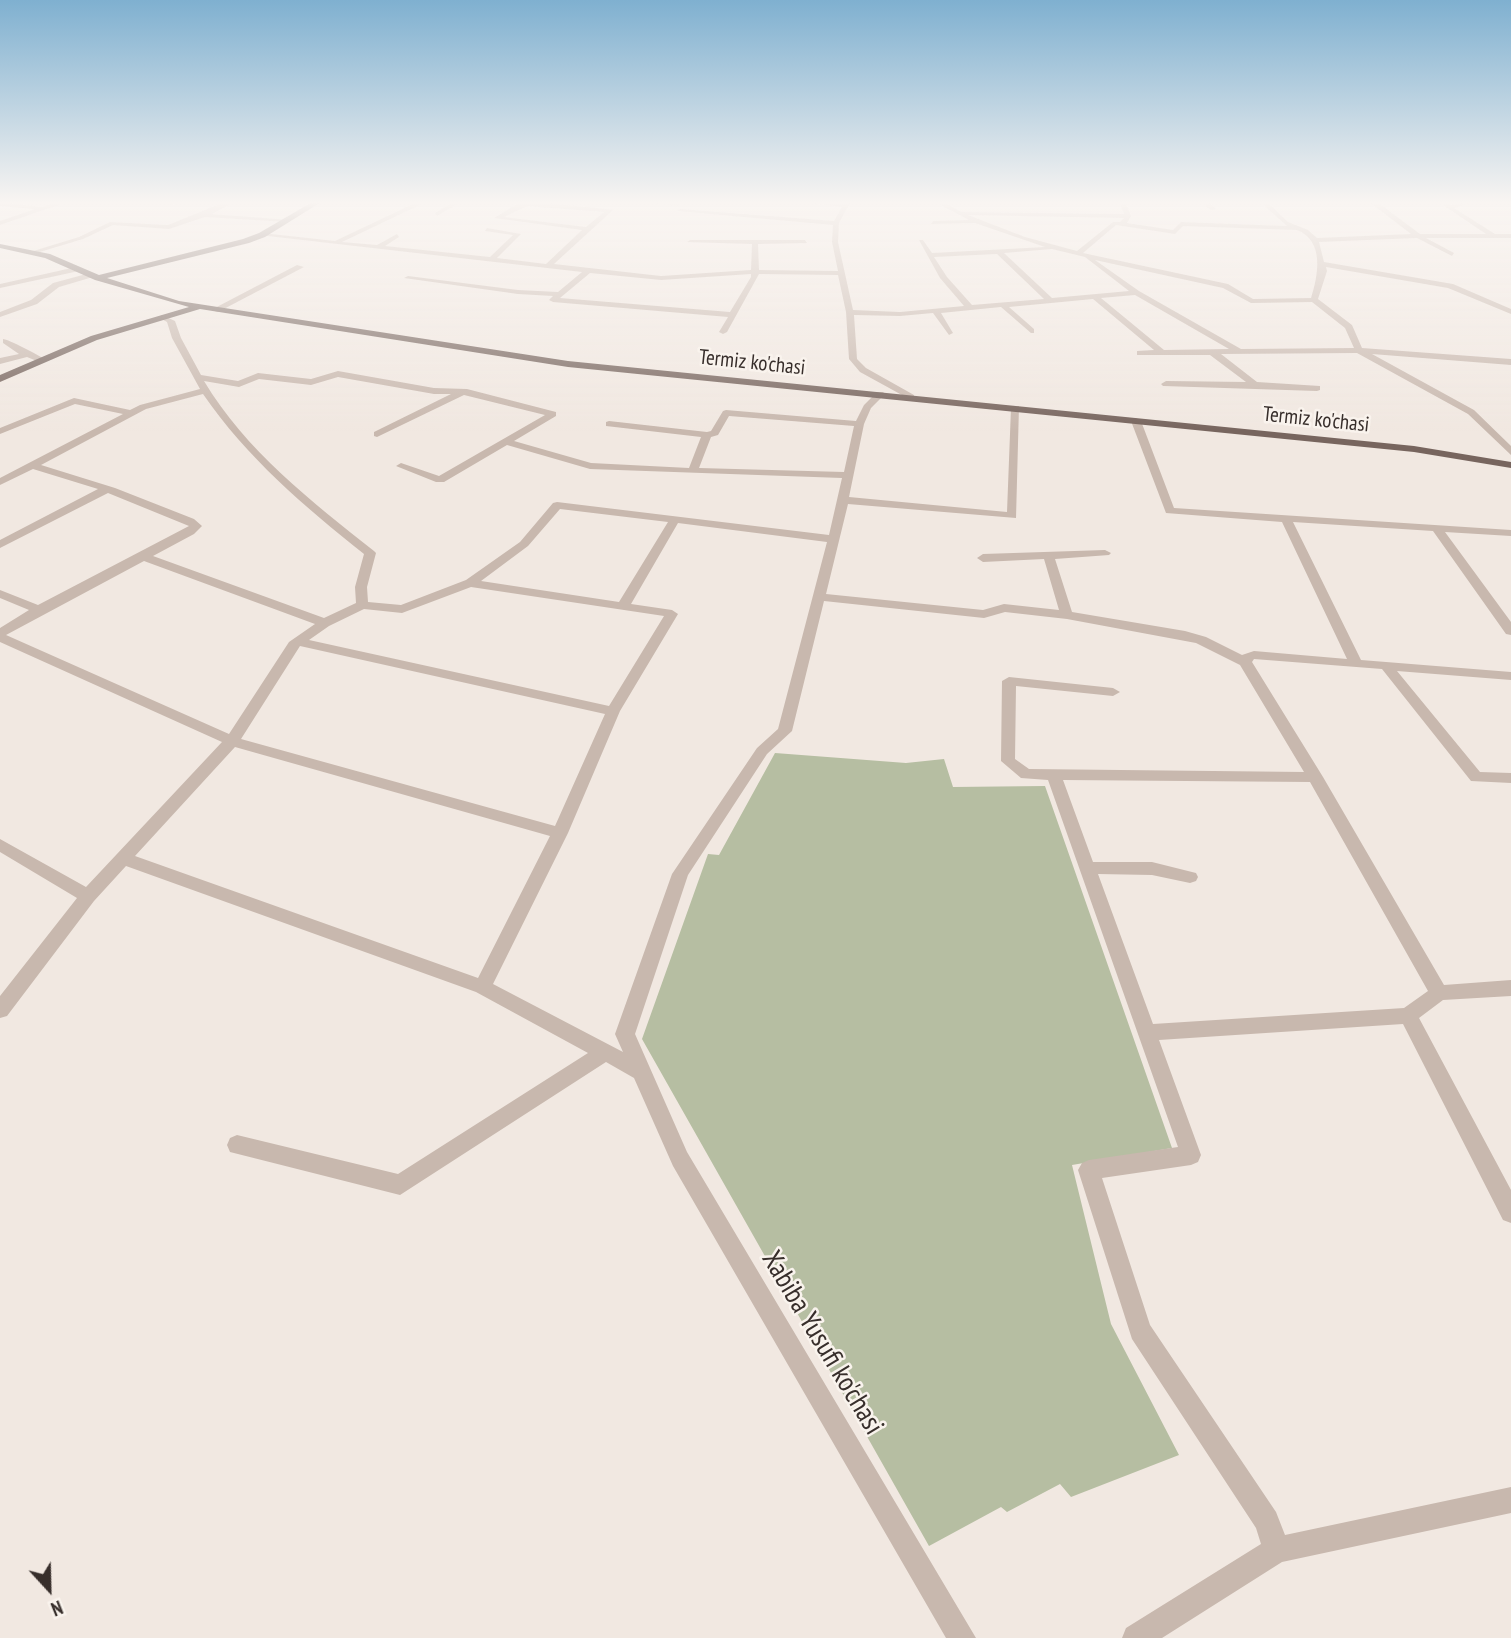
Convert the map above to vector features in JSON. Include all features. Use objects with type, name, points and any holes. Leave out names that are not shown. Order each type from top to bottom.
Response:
[{"type":"main road","name":"Termiz ko'chasi","points":[[96,277],[215,310],[568,364],[1414,449],[1511,465]]},
{"type":"main road","points":[[0,379],[94,338],[200,307]]},
{"type":"street","points":[[0,286],[36,277]]},
{"type":"street","points":[[0,315],[34,302],[57,285],[92,277]]},
{"type":"street","points":[[215,310],[279,277]]},
{"type":"street","points":[[580,277],[553,300],[733,315]]},
{"type":"street","points":[[723,332],[754,277]]},
{"type":"street","points":[[844,277],[850,312],[853,359],[863,370],[911,397]]},
{"type":"street","points":[[944,277],[970,308]]},
{"type":"street","points":[[1026,277],[1051,301]]},
{"type":"street","points":[[1114,277],[1136,293],[1240,352]]},
{"type":"street","points":[[1176,277],[1237,288],[1251,301],[1314,300],[1349,327],[1359,350],[1471,412],[1511,452]]},
{"type":"street","points":[[1314,300],[1321,277]]},
{"type":"street","points":[[1400,277],[1450,286],[1511,312]]},
{"type":"street","points":[[408,278],[518,292],[561,294]]},
{"type":"street","points":[[850,312],[900,314],[1136,293]]},
{"type":"street","points":[[1095,297],[1161,352]]},
{"type":"street","points":[[1003,305],[1031,331]]},
{"type":"street","points":[[936,311],[949,333]]},
{"type":"street","points":[[162,317],[171,321],[205,391],[266,464],[310,506],[370,553],[361,587],[362,605]]},
{"type":"street","points":[[6,341],[26,355],[42,360]]},
{"type":"street","points":[[1140,353],[1359,350],[1511,362]]},
{"type":"street","points":[[1212,352],[1255,386]]},
{"type":"street","points":[[0,361],[26,355]]},
{"type":"street","points":[[196,377],[239,384],[258,376],[311,382],[338,374],[434,391],[463,392],[553,414],[440,480],[401,467]]},
{"type":"street","points":[[1166,384],[1317,388]]},
{"type":"street","points":[[0,482],[143,407],[205,391]]},
{"type":"street","points":[[377,434],[463,392]]},
{"type":"street","points":[[609,424],[707,435],[715,433],[726,413],[859,424],[867,407],[880,394]]},
{"type":"street","points":[[0,431],[74,401],[132,413]]},
{"type":"street","points":[[843,500],[1012,516],[1016,408]]},
{"type":"street","points":[[1136,421],[1170,512],[1511,533]]},
{"type":"street","name":"Xabiba Yusufi ko'chasi","points":[[859,424],[843,500],[785,731],[762,751],[680,874],[625,1034],[680,1159],[962,1638]]},
{"type":"street","points":[[693,471],[707,435]]},
{"type":"street","points":[[1498,439],[1511,440]]},
{"type":"street","points":[[506,442],[590,466],[848,475]]},
{"type":"street","points":[[0,635],[39,610],[145,557],[196,526],[190,521],[107,489],[32,465]]},
{"type":"street","points":[[0,545],[107,489]]},
{"type":"street","points":[[0,1010],[88,896],[232,741],[298,642],[325,623],[362,605],[402,609],[470,583],[524,544],[557,505],[832,538]]},
{"type":"street","points":[[623,606],[675,519]]},
{"type":"street","points":[[1286,519],[1356,664]]},
{"type":"street","points":[[1436,528],[1511,631]]},
{"type":"street","points":[[983,558],[1105,553]]},
{"type":"street","points":[[145,557],[325,623]]},
{"type":"street","points":[[1049,557],[1067,615]]},
{"type":"street","points":[[470,583],[672,614],[613,711],[560,832],[482,987]]},
{"type":"street","points":[[0,594],[39,610]]},
{"type":"street","points":[[818,597],[984,614],[1004,608],[1067,615],[1180,634],[1200,640],[1245,662],[1315,777],[1439,993]]},
{"type":"street","points":[[0,635],[232,741],[560,832]]},
{"type":"street","points":[[298,642],[613,711]]},
{"type":"street","points":[[1245,662],[1247,657],[1254,655],[1511,676]]},
{"type":"street","points":[[1386,666],[1476,777],[1511,778]]},
{"type":"street","points":[[1113,692],[1009,681],[1009,761],[1026,774],[1315,777]]},
{"type":"street","points":[[1054,775],[1191,1155],[1089,1170],[1140,1331],[1267,1521],[1277,1550]]},
{"type":"street","points":[[0,845],[88,896]]},
{"type":"street","points":[[125,859],[482,987],[642,1072]]},
{"type":"street","points":[[1087,868],[1134,866],[1169,870],[1190,877]]},
{"type":"street","points":[[1148,1033],[1408,1016],[1439,993],[1511,988]]},
{"type":"street","points":[[1408,1016],[1511,1212]]},
{"type":"street","points":[[237,1145],[400,1185],[606,1052]]},
{"type":"street","points":[[1136,1638],[1277,1550],[1511,1500]]},
{"type":"green space","points":[[775,753],[906,763],[944,759],[953,787],[1045,786],[1172,1148],[1072,1165],[1111,1324],[1179,1455],[1071,1497],[1060,1484],[1007,1512],[1001,1507],[929,1546],[642,1039],[708,854],[719,855]]}]
